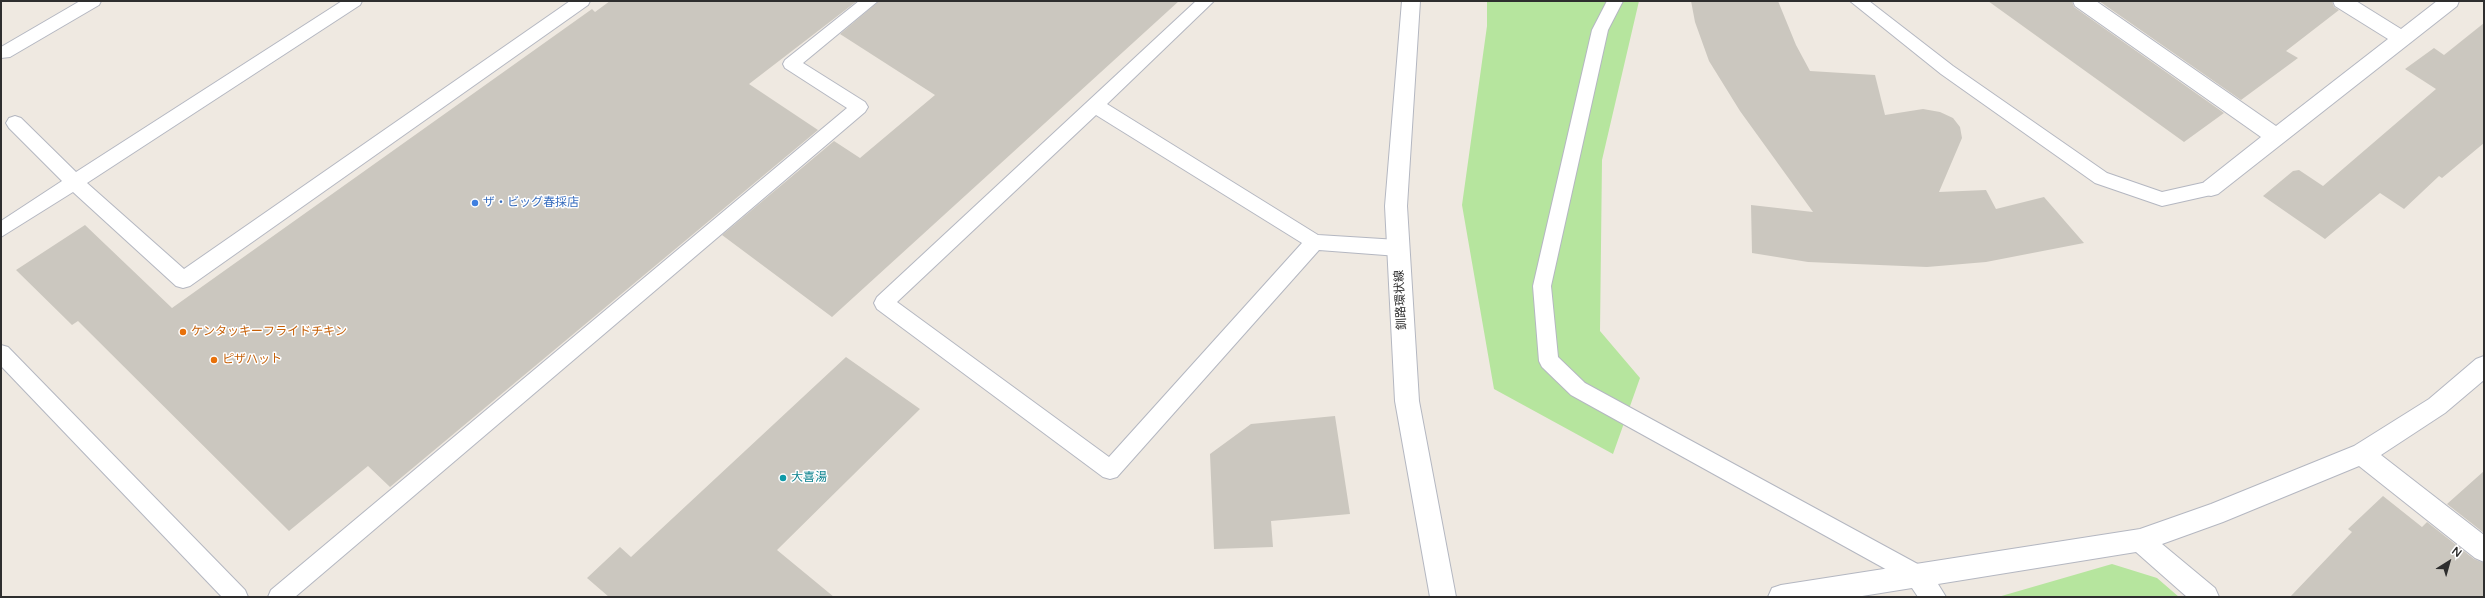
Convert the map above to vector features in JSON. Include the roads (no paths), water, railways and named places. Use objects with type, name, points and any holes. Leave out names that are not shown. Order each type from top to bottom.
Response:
[{"type":"street","name":"釧路環状線","points":[[1411,1],[1396,206],[1398,248],[1407,401],[1443,597]]},
{"type":"street","points":[[2082,1],[2276,137]]},
{"type":"street","points":[[2342,1],[2402,39]]},
{"type":"street","points":[[2211,188],[2450,1]]},
{"type":"street","points":[[1781,597],[2140,540],[2214,514],[2362,454],[2437,406],[2484,366]]},
{"type":"street","points":[[2362,454],[2484,550]]},
{"type":"street","points":[[2140,540],[2206,597]]},
{"type":"street","points":[[1917,575],[1933,597]]},
{"type":"lane","points":[[4,53],[93,1]]},
{"type":"lane","points":[[1,230],[354,1]]},
{"type":"lane","points":[[16,123],[74,182],[183,280],[582,1]]},
{"type":"lane","points":[[279,597],[859,107],[791,64],[870,1]]},
{"type":"lane","points":[[1206,1],[884,303],[1110,470],[1315,242]]},
{"type":"lane","points":[[1615,1],[1600,30],[1542,286],[1549,361],[1578,389],[1917,575]]},
{"type":"lane","points":[[1858,1],[1947,70],[2101,178],[2162,199],[2211,188]]},
{"type":"lane","points":[[1094,106],[1315,242],[1398,248]]},
{"type":"lane","points":[[1,353],[237,597]]},
{"type":"place","name":"ザ・ビッグ春採店","points":[[475,203]]},
{"type":"place","name":"ケンタッキーフライドチキン","points":[[183,332]]},
{"type":"place","name":"ピザハット","points":[[214,360]]},
{"type":"place","name":"大喜湯","points":[[783,478]]}]
